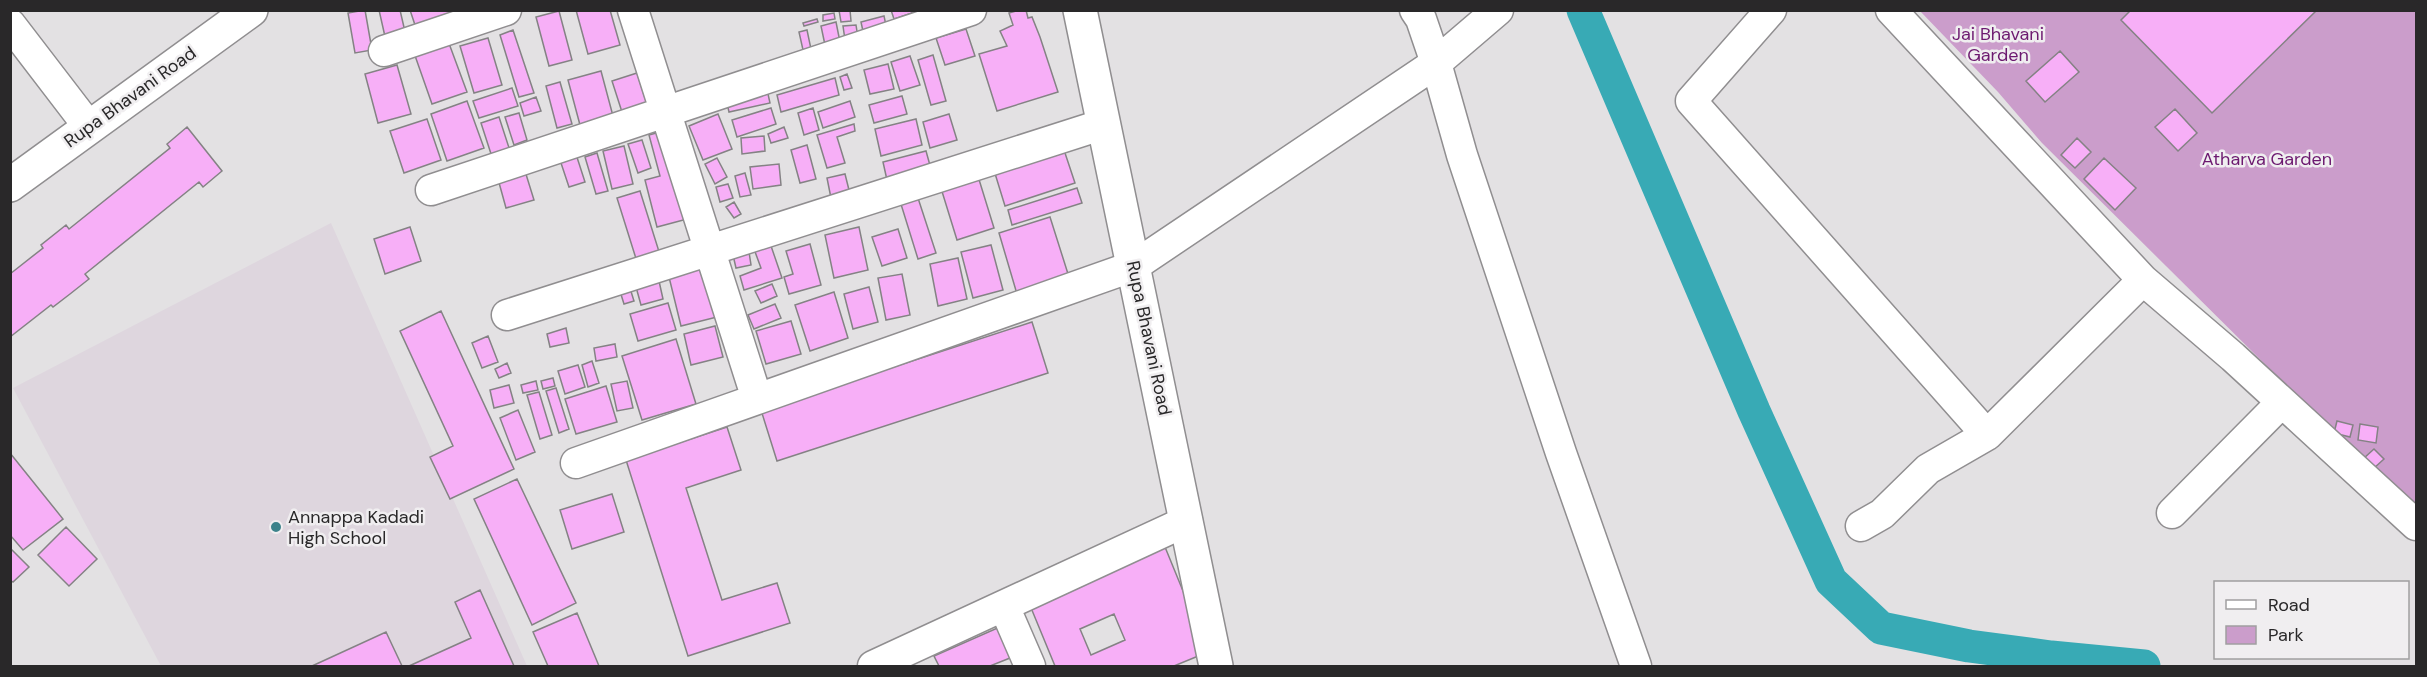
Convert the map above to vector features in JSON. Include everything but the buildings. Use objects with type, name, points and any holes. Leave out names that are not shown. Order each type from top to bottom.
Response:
[{"type":"street","name":"Rupa Bhavani Road","points":[[10,185],[251,10]]},
{"type":"street","points":[[633,10],[757,399]]},
{"type":"street","points":[[431,190],[971,10]]},
{"type":"street","name":"Rupa Bhavani Road","points":[[1080,10],[1216,666]]},
{"type":"street","points":[[1415,10],[1421,19],[1436,63],[1462,155],[1561,453],[1636,666]]},
{"type":"street","points":[[576,463],[1134,266],[1436,63],[1498,10]]},
{"type":"street","points":[[1771,10],[1691,101],[1987,435]]},
{"type":"street","points":[[1891,10],[2143,280],[2233,357],[2416,525]]},
{"type":"street","points":[[384,51],[499,12]]},
{"type":"street","points":[[10,24],[89,128]]},
{"type":"street","points":[[507,315],[1104,124]]},
{"type":"street","points":[[1861,526],[1882,514],[1928,469],[1987,435],[2143,280]]},
{"type":"street","points":[[2172,513],[2282,402]]},
{"type":"street","points":[[873,666],[1187,521]]},
{"type":"street","points":[[1004,606],[1030,666]]},
{"type":"shaded area","name":"Annappa Kadadi High School","points":[[331,223],[527,666],[161,666],[13,388]]},
{"type":"green space","name":"Atharva Garden","points":[[1920,11],[2416,11],[2416,514],[2042,143],[1998,92]]},
{"type":"waterway","points":[[1583,10],[1754,411],[1831,581],[1881,628],[1969,646],[2144,666]]},
{"type":"place","name":"Annappa Kadadi High School","points":[[276,527]]},
{"type":"park label","name":"Jai Bhavani Garden","points":[[1998,44]]}]
